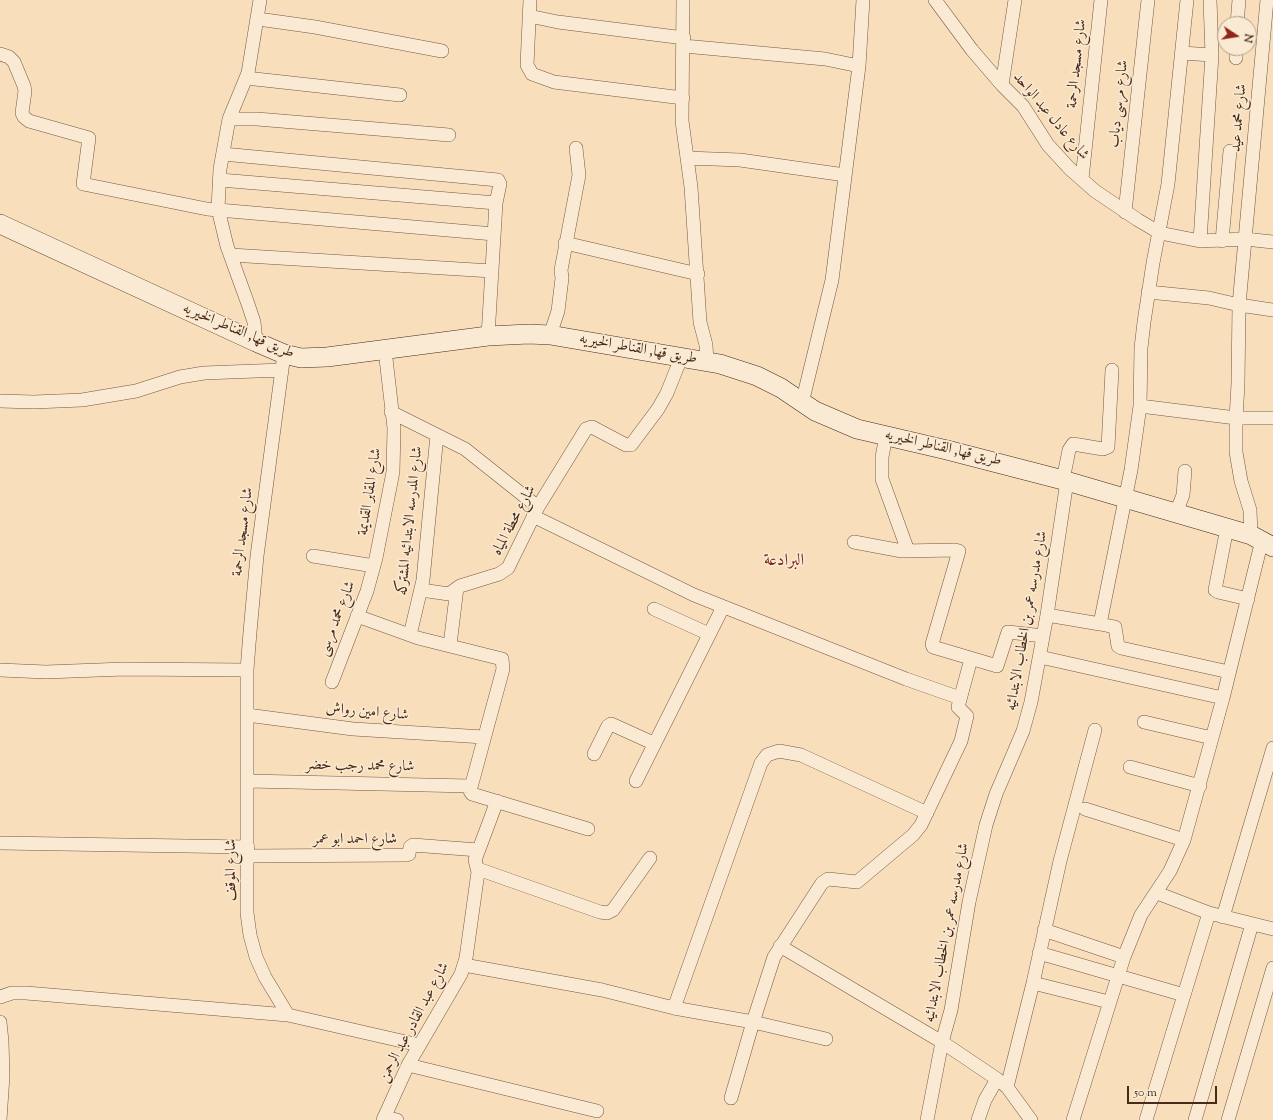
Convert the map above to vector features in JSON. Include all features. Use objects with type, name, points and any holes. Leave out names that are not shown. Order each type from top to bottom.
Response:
[{"type":"street","points":[[256,342],[254,322],[231,255],[218,209],[223,154],[229,120],[246,78],[258,19],[260,0]]},
{"type":"street","points":[[530,0],[528,16],[527,66],[529,71],[537,77],[554,82],[683,98]]},
{"type":"street","points":[[683,0],[684,42],[682,121],[698,274],[700,322],[706,345],[706,362]]},
{"type":"street","points":[[802,403],[832,280],[859,66],[863,0]]},
{"type":"street","name":"شارع عادل عبد الواحد","points":[[935,0],[972,50],[1023,106],[1048,145],[1082,179],[1125,212],[1160,232],[1200,241],[1245,239],[1273,242]]},
{"type":"street","points":[[1002,84],[1015,0]]},
{"type":"street","name":"شارع مسجد الرحمة","points":[[1082,179],[1101,0]]},
{"type":"street","name":"شارع مرسى دياب","points":[[1125,212],[1148,0]]},
{"type":"street","points":[[1100,624],[1125,498],[1140,406],[1141,348],[1152,264],[1160,232],[1168,184],[1187,0]]},
{"type":"street","points":[[1200,241],[1212,55],[1210,0]]},
{"type":"street","points":[[1238,16],[1239,0]]},
{"type":"street","name":"شارع محمد عيد","points":[[1073,1120],[1124,957],[1141,915],[1157,893],[1174,864],[1184,840],[1223,698],[1262,541],[1241,481],[1236,452],[1236,418],[1239,306],[1267,0]]},
{"type":"street","points":[[528,16],[684,42],[825,59],[859,66]]},
{"type":"street","points":[[258,19],[315,27],[442,51]]},
{"type":"street","points":[[1182,53],[1212,55]]},
{"type":"street","points":[[0,54],[9,57],[14,62],[24,86],[25,91],[22,113],[24,117],[29,121],[89,138],[83,184],[207,209],[494,234]]},
{"type":"street","points":[[246,78],[400,95]]},
{"type":"street","points":[[229,120],[257,119],[449,135]]},
{"type":"street","points":[[550,335],[558,311],[562,278],[561,270],[580,175],[576,148]]},
{"type":"street","points":[[1222,241],[1230,151]]},
{"type":"street","points":[[223,154],[496,179],[500,184],[496,203],[488,336]]},
{"type":"street","points":[[687,158],[740,160],[845,176]]},
{"type":"street","points":[[220,180],[496,203]]},
{"type":"street","name":"طريق قها, القناطر الخيريه","points":[[0,224],[256,342],[283,362],[301,358],[314,359],[488,336],[550,335],[706,362],[757,376],[781,388],[802,403],[843,424],[1065,480],[1227,528],[1262,541]]},
{"type":"street","points":[[566,244],[698,274]]},
{"type":"street","points":[[231,255],[492,271]]},
{"type":"street","points":[[1148,292],[1209,298],[1239,306],[1273,310]]},
{"type":"street","name":"شارع المقابر القديمة","points":[[374,566],[393,472],[394,443],[385,350]]},
{"type":"street","name":"شارع محطة المياه","points":[[421,590],[446,595],[452,593],[457,588],[499,574],[508,568],[536,511],[586,429],[592,427],[626,445],[631,445],[661,404],[681,358]]},
{"type":"street","points":[[0,401],[34,402],[82,400],[136,391],[180,377],[283,362]]},
{"type":"street","name":"شارع مسجد الرحمة","points":[[248,715],[247,670],[256,564],[283,362]]},
{"type":"street","name":"شارع مدرسه عمر بن الخطاب الابتدائيه","points":[[927,1120],[942,1042],[951,1010],[964,926],[986,825],[996,794],[1026,720],[1040,657],[1069,450],[1073,444],[1102,449],[1108,447],[1112,370]]},
{"type":"street","points":[[1140,406],[1236,418],[1273,418]]},
{"type":"street","points":[[391,412],[473,455],[536,511],[668,583],[723,607],[906,679],[960,698]]},
{"type":"street","name":"شارع المدرسه الابتدائيه المشتركه","points":[[410,635],[421,590],[437,435]]},
{"type":"street","points":[[886,436],[882,457],[882,479],[908,551]]},
{"type":"street","points":[[1176,513],[1183,495],[1185,471]]},
{"type":"street","points":[[1227,528],[1215,590],[1248,599]]},
{"type":"street","points":[[854,542],[908,551],[959,551],[932,644],[933,647],[997,666],[1008,632],[1044,636]]},
{"type":"street","points":[[313,556],[374,566]]},
{"type":"street","name":"شارع محمد مرسى","points":[[332,682],[367,591],[374,566]]},
{"type":"street","points":[[450,645],[457,588]]},
{"type":"street","points":[[636,781],[653,742],[723,607]]},
{"type":"street","points":[[654,609],[709,634]]},
{"type":"street","points":[[1047,615],[1115,627],[1118,646],[1121,648],[1229,672]]},
{"type":"street","points":[[357,616],[418,638],[499,657],[504,662],[470,786],[470,791],[472,794],[588,829]]},
{"type":"street","points":[[1040,657],[1223,698]]},
{"type":"street","points":[[731,1098],[769,968],[780,946],[822,883],[828,879],[854,882],[859,881],[917,831],[927,813],[961,741],[967,716],[958,709],[971,659]]},
{"type":"street","points":[[0,670],[46,672],[124,669],[247,670]]},
{"type":"street","name":"شارع امين رواش","points":[[248,715],[353,729],[484,737]]},
{"type":"street","name":"شارع الموقف","points":[[248,715],[247,913],[250,936],[265,977],[288,1015]]},
{"type":"street","points":[[1144,722],[1212,738]]},
{"type":"street","points":[[594,754],[608,726],[611,724],[653,742]]},
{"type":"street","points":[[978,1120],[986,1100],[1002,1083],[1033,983],[1073,806],[1095,730]]},
{"type":"street","points":[[1223,916],[1267,790],[1273,748]]},
{"type":"street","points":[[674,1008],[761,763],[767,755],[779,751],[801,755],[927,813]]},
{"type":"street","points":[[1130,767],[1200,786]]},
{"type":"street","name":"شارع محمد رجب خضر","points":[[248,781],[470,786]]},
{"type":"street","name":"شارع عبد القادر عبد الرحمن","points":[[388,1119],[408,1065],[458,983],[464,965],[478,869],[475,860],[497,801]]},
{"type":"street","points":[[1085,809],[1184,840]]},
{"type":"street","points":[[0,842],[248,852]]},
{"type":"street","name":"شارع احمد ابو عمر","points":[[248,852],[406,855],[409,854],[410,847],[413,845],[478,850]]},
{"type":"street","points":[[478,869],[600,912],[607,913],[613,910],[650,858]]},
{"type":"street","points":[[1157,893],[1209,913],[1273,929]]},
{"type":"street","points":[[1146,1120],[1209,913]]},
{"type":"street","points":[[1195,1120],[1252,924]]},
{"type":"street","points":[[1044,930],[1124,957]]},
{"type":"street","points":[[780,946],[942,1042],[1002,1083],[1031,1120]]},
{"type":"street","points":[[1039,953],[1184,996]]},
{"type":"street","points":[[464,965],[602,990],[674,1008],[753,1022],[826,1039]]},
{"type":"street","points":[[1228,1120],[1273,968]]},
{"type":"street","points":[[1033,983],[1110,1002]]},
{"type":"street","points":[[0,997],[12,993],[26,993],[288,1015],[419,1045]]},
{"type":"street","points":[[0,1022],[3,1076],[0,1120]]},
{"type":"street","points":[[408,1065],[596,1111]]},
{"type":"district","name":"البرادعة","points":[[784,562]]}]
